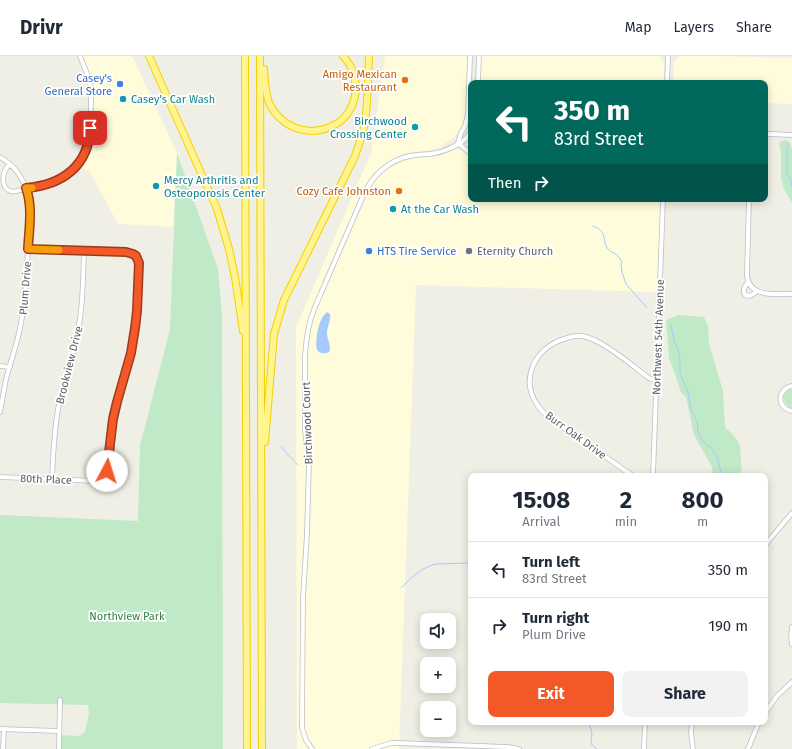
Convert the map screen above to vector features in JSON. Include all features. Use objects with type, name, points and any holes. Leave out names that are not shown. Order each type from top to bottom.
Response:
[{"type":"highway","points":[[149,56],[217,209],[229,249],[235,277],[246,354]]},
{"type":"highway","points":[[245,56],[247,749]]},
{"type":"highway","points":[[262,56],[266,91],[270,105],[280,119],[286,124],[304,131],[318,131],[342,120],[353,102],[356,82],[355,76],[349,62],[343,56]]},
{"type":"highway","points":[[262,56],[262,749]]},
{"type":"highway","points":[[262,483],[274,334],[284,300],[355,156],[361,140],[367,104],[369,56]]},
{"type":"street","points":[[10,164],[2,176],[1,182],[6,190],[14,192],[52,182],[64,176],[74,168],[86,152],[90,137],[91,94],[89,80],[80,56]]},
{"type":"street","points":[[469,80],[470,56]]},
{"type":"street","points":[[478,80],[479,56]]},
{"type":"street","points":[[667,80],[668,56]]},
{"type":"street","points":[[468,114],[458,143],[468,151]]},
{"type":"street","points":[[768,134],[792,135]]},
{"type":"street","name":"Birchwood Court","points":[[312,749],[306,740],[302,728],[303,598],[309,462],[305,430],[305,356],[309,323],[364,194],[375,176],[394,161],[419,154],[434,154],[440,152],[464,140],[468,135]]},
{"type":"street","name":"Plum Drive","points":[[0,158],[10,164],[24,181],[29,197],[30,209],[24,306],[18,340],[5,385],[0,412]]},
{"type":"street","name":"Northwest 54th Avenue","points":[[653,473],[663,202]]},
{"type":"street","points":[[749,202],[748,282],[757,291],[765,293],[792,294]]},
{"type":"street","points":[[28,249],[84,251]]},
{"type":"street","name":"80th Place","points":[[0,477],[97,480],[103,477],[107,471],[113,419],[135,328],[138,304],[139,263],[136,256],[129,253],[84,251]]},
{"type":"street","name":"Brookview Drive","points":[[52,479],[54,441],[58,409],[74,353],[80,320],[84,251]]},
{"type":"street","points":[[748,282],[743,292],[745,296],[752,296],[757,291]]},
{"type":"street","name":"Burr Oak Drive","points":[[629,473],[564,428],[544,412],[534,398],[531,389],[530,375],[532,368],[539,354],[558,340],[582,336],[606,347],[648,378],[656,381]]},
{"type":"street","points":[[0,366],[10,367]]},
{"type":"street","points":[[792,386],[784,390],[780,396],[781,404],[792,411]]},
{"type":"street","points":[[768,541],[792,513]]},
{"type":"street","points":[[792,627],[792,644]]},
{"type":"street","points":[[768,709],[777,696],[792,682]]},
{"type":"street","points":[[59,749],[60,700]]},
{"type":"street","points":[[644,749],[645,725]]},
{"type":"street","points":[[692,725],[693,749]]},
{"type":"street","points":[[748,749],[758,725]]},
{"type":"street","points":[[3,749],[2,729],[59,731]]},
{"type":"street","points":[[372,749],[391,743],[508,747],[519,749]]},
{"type":"shaded area","points":[[80,56],[130,56],[133,58],[177,153],[173,227],[118,224],[90,172],[77,165],[89,142],[91,94]]},
{"type":"shaded area","points":[[385,56],[466,56],[468,59],[468,67],[466,112],[460,130],[454,137],[442,146],[433,150],[412,152],[401,155],[384,164],[375,172],[364,187],[322,282],[329,282],[367,194],[373,183],[382,173],[403,161],[415,158],[438,156],[458,149],[468,155],[468,202],[661,202],[657,292],[416,285],[399,749],[297,749],[296,327],[371,153]]},
{"type":"shaded area","points":[[481,56],[659,56],[664,62],[664,80],[480,80]]},
{"type":"shaded area","points":[[680,56],[792,58],[792,104],[768,103],[768,80],[673,80],[674,63]]},
{"type":"green space","points":[[785,140],[790,142],[792,150],[792,203],[784,189],[781,178],[781,154],[779,143]]},
{"type":"green space","name":"Northview Park","points":[[177,153],[218,269],[222,317],[223,749],[59,749],[59,735],[81,736],[81,734],[85,732],[89,714],[88,705],[0,703],[0,515],[138,521],[140,446],[170,329]]},
{"type":"green space","points":[[679,315],[704,317],[708,327],[709,343],[723,391],[725,427],[736,438],[740,446],[742,473],[713,473],[712,467],[694,435],[686,397],[681,392],[669,358],[666,320]]},
{"type":"green space","points":[[792,388],[792,408],[787,405],[784,399],[786,392]]},
{"type":"water","points":[[327,312],[330,314],[327,333],[330,350],[329,352],[322,353],[317,350],[317,336],[321,320]]},
{"type":"waterway","points":[[787,146],[787,174],[791,179],[792,187]]},
{"type":"waterway","points":[[593,226],[601,231],[608,249],[616,254],[622,262],[622,272],[626,284],[647,308]]},
{"type":"waterway","points":[[671,325],[674,341],[678,348],[680,374],[688,392],[691,410],[697,421],[698,432],[702,440],[712,449],[717,457],[722,473]]},
{"type":"waterway","points":[[281,446],[298,465]]},
{"type":"waterway","points":[[401,588],[417,573],[431,565],[468,563]]},
{"type":"waterway","points":[[590,725],[592,734],[591,744],[597,749]]},
{"type":"slow traffic","points":[[32,188],[26,188],[29,197],[30,209],[28,249],[59,250]]},
{"type":"place","name":"Amigo Mexican Restaurant","points":[[405,80]]},
{"type":"place","name":"Casey's General Store","points":[[120,84]]},
{"type":"place","name":"Casey's Car Wash","points":[[123,99]]},
{"type":"place","name":"Birchwood Crossing Center","points":[[415,127]]},
{"type":"place","name":"Mercy Arthritis and Osteoporosis Center","points":[[156,186]]},
{"type":"place","name":"Cozy Cafe Johnston","points":[[399,191]]},
{"type":"place","name":"At the Car Wash","points":[[393,209]]},
{"type":"place","name":"HTS Tire Service","points":[[369,251]]},
{"type":"place","name":"Eternity Church","points":[[469,251]]},
{"type":"route","points":[[90,128],[90,137],[86,152],[74,168],[64,176],[52,182],[28,189],[26,188],[29,197],[30,209],[28,249],[126,252],[133,254],[138,259],[138,296],[133,344],[113,419],[107,471]]}]
